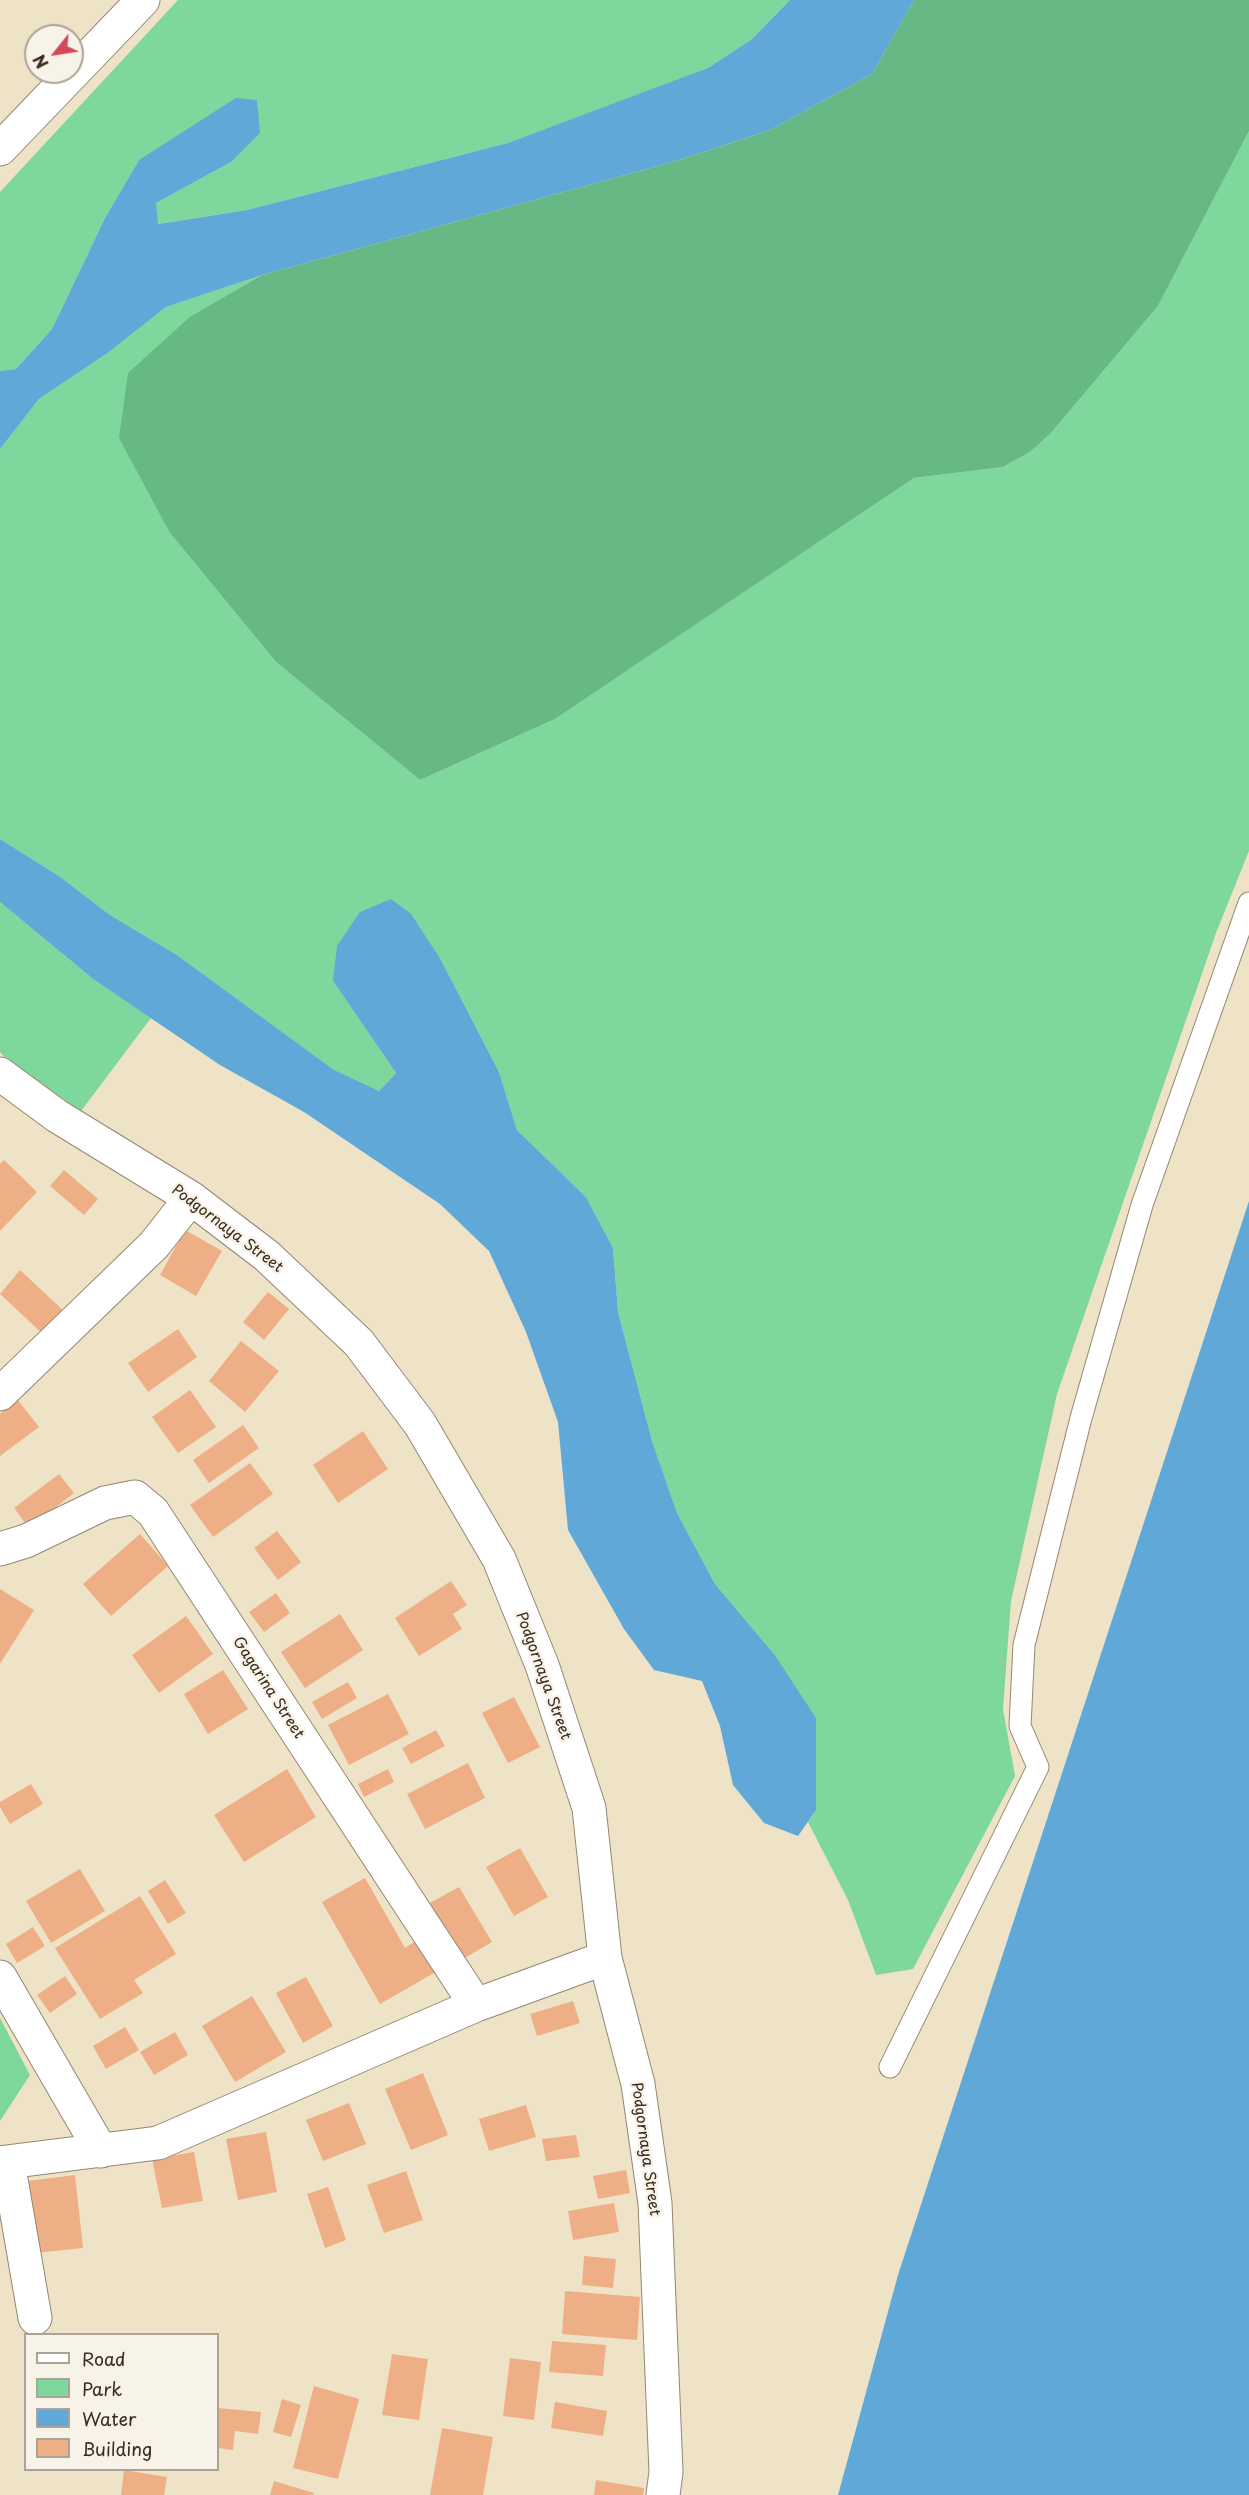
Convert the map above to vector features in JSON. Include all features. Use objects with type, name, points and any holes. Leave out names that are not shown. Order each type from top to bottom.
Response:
[{"type":"street","points":[[0,149],[143,0]]},
{"type":"street","name":"Podgornaya Street","points":[[0,1074],[57,1116],[191,1198],[267,1256],[359,1343],[420,1424],[499,1559],[542,1665],[589,1808],[605,1959],[638,2084],[655,2203],[666,2472],[663,2495]]},
{"type":"street","points":[[0,1394],[154,1245],[191,1198]]},
{"type":"street","name":"Gagarina Street","points":[[0,1549],[26,1541],[105,1503],[135,1497],[153,1512],[476,2004]]},
{"type":"street","points":[[35,2318],[4,2162],[158,2143],[476,2004],[605,1959]]},
{"type":"street","points":[[0,1977],[101,2151]]},
{"type":"lane","points":[[890,2067],[1038,1767],[1020,1726],[1024,1645],[1081,1418],[1142,1205],[1249,903]]},
{"type":"green space","points":[[178,0],[790,0],[752,39],[708,68],[647,92],[508,143],[247,210],[157,224],[156,203],[231,162],[139,160],[105,218],[52,329],[16,369],[0,371],[0,192]]},
{"type":"green space","points":[[914,0],[1249,0],[1249,131],[1158,306],[1051,433],[1030,452],[1003,467],[914,478],[555,719],[420,780],[276,662],[170,533],[119,438],[128,373],[191,316],[262,275],[676,161],[770,130],[872,74]]},
{"type":"green space","points":[[1249,131],[1249,851],[1216,933],[1057,1394],[1011,1601],[1003,1709],[1015,1776],[913,1969],[876,1975],[848,1900],[808,1822],[816,1810],[774,1654],[715,1584],[677,1513],[652,1441],[618,1312],[613,1248],[586,1197],[517,1130],[499,1072],[441,960],[333,981],[396,1073],[379,1091],[335,1071],[177,955],[110,915],[59,876],[0,839],[0,449],[39,399],[109,352],[166,307],[262,275],[191,316],[170,533],[276,662],[420,780],[555,719],[914,478],[1003,467],[1030,452],[1051,433],[1158,306]]},
{"type":"green space","points":[[0,902],[93,979],[151,1018],[81,1111],[8,1061],[0,1052]]},
{"type":"green space","points":[[0,2018],[30,2075],[0,2121]]},
{"type":"water","points":[[790,0],[914,0],[872,74],[770,130],[676,161],[262,275],[166,307],[109,352],[39,399],[0,449],[0,371],[16,369],[52,329],[105,218],[139,160],[236,98],[257,100],[260,133],[231,162],[156,203],[158,224],[247,210],[508,143],[708,68],[752,39]]},
{"type":"water","points":[[0,839],[59,876],[110,915],[177,955],[334,1070],[379,1091],[396,1073],[333,981],[337,946],[360,912],[391,899],[411,914],[441,960],[499,1072],[517,1130],[586,1197],[613,1248],[618,1312],[652,1441],[677,1513],[715,1584],[774,1654],[816,1718],[816,1810],[798,1836],[764,1823],[733,1785],[720,1726],[702,1681],[654,1670],[624,1629],[568,1530],[558,1422],[526,1332],[489,1251],[440,1204],[304,1112],[220,1065],[93,979],[0,902]]},
{"type":"water","points":[[1249,1201],[1249,2495],[838,2495],[898,2275]]},
{"type":"building","points":[[4,1160],[37,1192],[0,1231],[0,1164]]},
{"type":"building","points":[[64,1170],[98,1199],[84,1215],[50,1186]]},
{"type":"building","points":[[185,1230],[222,1251],[196,1296],[160,1275]]},
{"type":"building","points":[[20,1270],[65,1312],[44,1335],[0,1294]]},
{"type":"building","points":[[268,1292],[289,1309],[264,1340],[243,1322]]},
{"type":"building","points":[[178,1329],[197,1357],[148,1392],[128,1363]]},
{"type":"building","points":[[241,1341],[279,1371],[245,1412],[209,1381]]},
{"type":"building","points":[[190,1390],[216,1427],[178,1453],[152,1417]]},
{"type":"building","points":[[18,1400],[39,1427],[0,1456],[0,1414]]},
{"type":"building","points":[[243,1425],[259,1448],[209,1483],[193,1460]]},
{"type":"building","points":[[363,1431],[388,1469],[338,1503],[313,1465]]},
{"type":"building","points":[[250,1463],[273,1494],[213,1537],[190,1505]]},
{"type":"building","points":[[59,1474],[74,1493],[29,1528],[14,1508]]},
{"type":"building","points":[[277,1531],[301,1562],[278,1580],[254,1548]]},
{"type":"building","points":[[140,1534],[168,1566],[111,1616],[83,1584]]},
{"type":"building","points":[[451,1581],[467,1605],[453,1614],[462,1629],[419,1656],[395,1618]]},
{"type":"building","points":[[0,1589],[34,1610],[0,1664]]},
{"type":"building","points":[[276,1593],[290,1613],[264,1632],[249,1612]]},
{"type":"building","points":[[340,1614],[363,1650],[305,1688],[281,1652]]},
{"type":"building","points":[[186,1616],[213,1654],[159,1693],[132,1655]]},
{"type":"building","points":[[223,1670],[248,1709],[208,1734],[184,1694]]},
{"type":"building","points":[[348,1682],[357,1698],[322,1719],[312,1702]]},
{"type":"building","points":[[388,1694],[409,1734],[349,1765],[328,1725]]},
{"type":"building","points":[[514,1697],[540,1747],[508,1763],[482,1713]]},
{"type":"building","points":[[436,1730],[445,1746],[411,1764],[402,1748]]},
{"type":"building","points":[[468,1763],[485,1798],[425,1829],[407,1794]]},
{"type":"building","points":[[287,1769],[316,1817],[244,1862],[214,1815]]},
{"type":"building","points":[[388,1769],[394,1782],[364,1797],[358,1784]]},
{"type":"building","points":[[31,1784],[43,1804],[10,1824],[0,1807],[0,1802]]},
{"type":"building","points":[[520,1848],[548,1897],[514,1916],[486,1867]]},
{"type":"building","points":[[80,1869],[105,1911],[51,1943],[26,1901]]},
{"type":"building","points":[[365,1878],[405,1948],[422,1937],[441,1969],[380,2004],[322,1902]]},
{"type":"building","points":[[165,1880],[186,1913],[168,1924],[148,1891]]},
{"type":"building","points":[[459,1887],[492,1942],[463,1959],[430,1903]]},
{"type":"building","points":[[140,1896],[176,1954],[134,1980],[143,1993],[100,2019],[55,1948]]},
{"type":"building","points":[[33,1927],[45,1946],[17,1963],[6,1944]]},
{"type":"building","points":[[65,1976],[77,1994],[50,2013],[37,1995]]},
{"type":"building","points":[[306,1977],[333,2026],[303,2043],[276,1993]]},
{"type":"building","points":[[252,1996],[286,2052],[235,2082],[202,2026]]},
{"type":"building","points":[[573,2001],[580,2023],[537,2036],[530,2014]]},
{"type":"building","points":[[125,2027],[139,2050],[106,2069],[93,2046]]},
{"type":"building","points":[[175,2032],[188,2055],[154,2075],[140,2052]]},
{"type":"building","points":[[423,2073],[448,2135],[411,2150],[385,2089]]},
{"type":"building","points":[[349,2103],[366,2144],[323,2161],[306,2120]]},
{"type":"building","points":[[526,2105],[536,2137],[489,2151],[479,2119]]},
{"type":"building","points":[[266,2132],[277,2192],[238,2200],[226,2139]]},
{"type":"building","points":[[576,2135],[580,2157],[546,2161],[542,2139]]},
{"type":"building","points":[[194,2152],[203,2201],[162,2208],[152,2159]]},
{"type":"building","points":[[626,2170],[630,2193],[598,2199],[593,2176]]},
{"type":"building","points":[[406,2171],[423,2220],[384,2233],[367,2185]]},
{"type":"building","points":[[75,2175],[83,2248],[35,2253],[27,2181]]},
{"type":"building","points":[[328,2187],[346,2240],[325,2248],[307,2194]]},
{"type":"building","points":[[614,2203],[619,2232],[573,2240],[568,2211]]},
{"type":"building","points":[[584,2256],[616,2259],[613,2288],[582,2285]]},
{"type":"building","points":[[565,2291],[640,2297],[637,2340],[562,2334]]},
{"type":"building","points":[[552,2341],[606,2345],[603,2376],[549,2372]]},
{"type":"building","points":[[392,2354],[428,2359],[419,2420],[382,2415]]},
{"type":"building","points":[[510,2358],[541,2362],[534,2420],[503,2416]]},
{"type":"building","points":[[314,2386],[359,2399],[338,2479],[293,2468]]},
{"type":"building","points":[[282,2399],[301,2405],[291,2437],[273,2432]]},
{"type":"building","points":[[555,2402],[607,2411],[603,2436],[551,2428]]},
{"type":"building","points":[[219,2408],[261,2412],[258,2434],[235,2431],[233,2450],[219,2448]]},
{"type":"building","points":[[442,2428],[493,2437],[483,2495],[430,2495]]},
{"type":"building","points":[[124,2471],[167,2477],[164,2495],[121,2495]]},
{"type":"building","points":[[596,2480],[644,2488],[643,2495],[594,2495]]},
{"type":"building","points":[[274,2481],[314,2493],[313,2495],[270,2495]]}]
